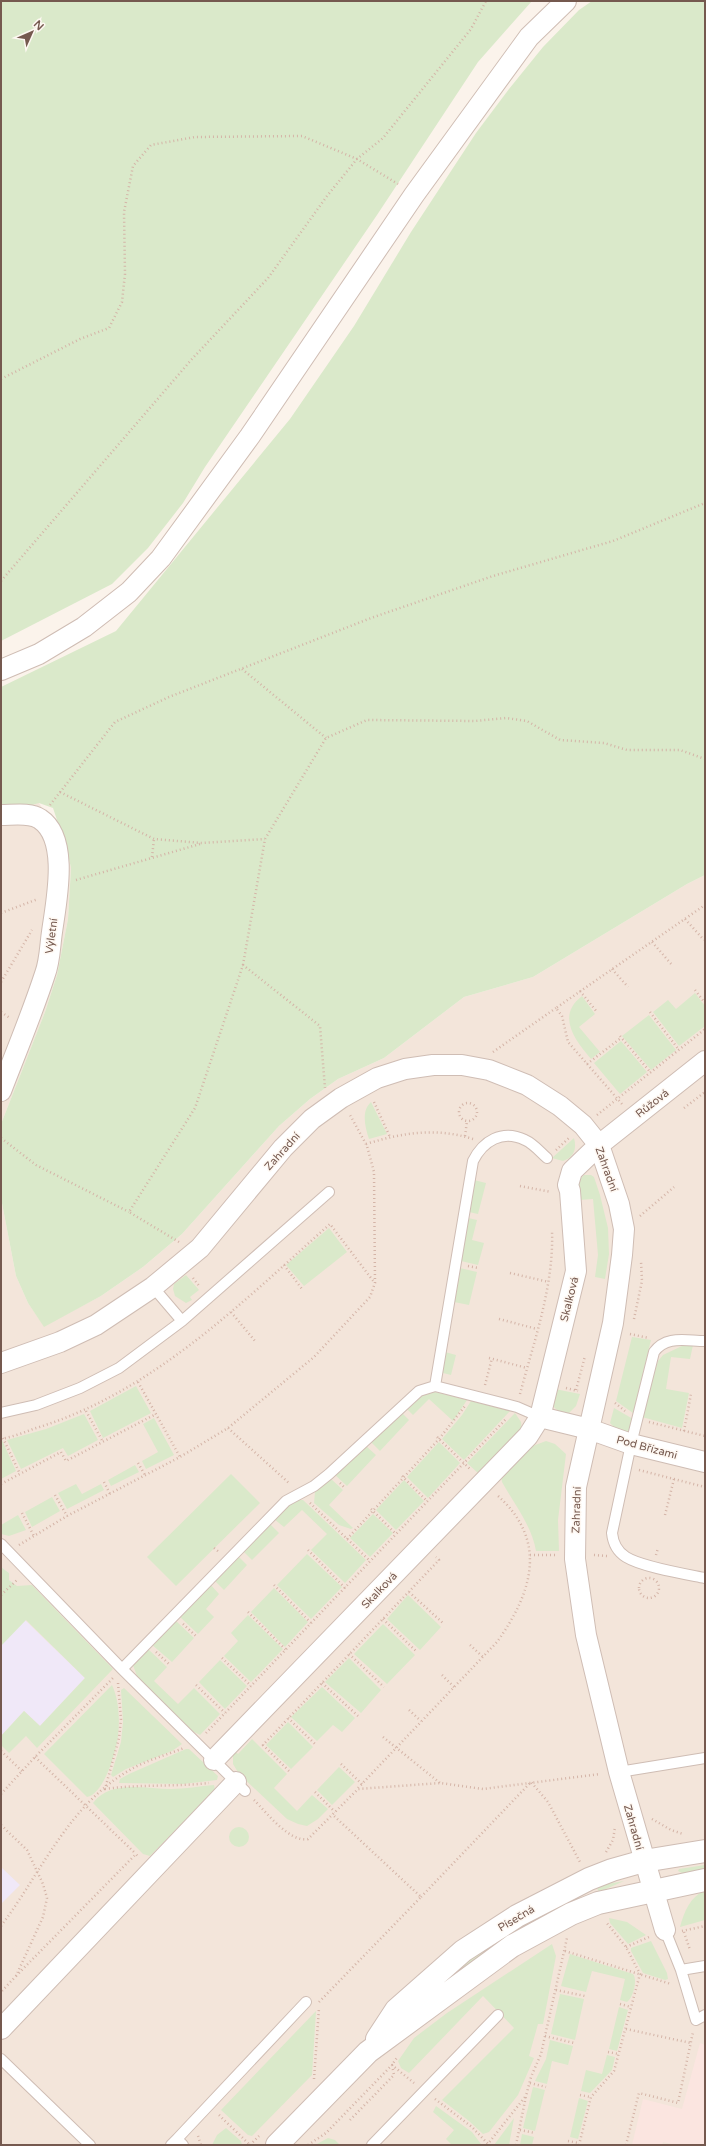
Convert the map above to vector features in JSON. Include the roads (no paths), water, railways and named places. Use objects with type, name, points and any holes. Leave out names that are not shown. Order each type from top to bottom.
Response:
[{"type":"street","points":[[1,670],[39,654],[90,623],[129,592],[161,558],[250,436],[414,195],[529,37],[566,1]]},
{"type":"street","name":"Výletní","points":[[1,815],[31,815],[39,818],[47,825],[55,843],[59,858],[58,885],[46,972],[1,1091]]},
{"type":"street","name":"Růžová","points":[[599,1145],[705,1061]]},
{"type":"street","name":"Zahradní","points":[[1,1363],[60,1342],[96,1325],[153,1287],[188,1258],[284,1148],[312,1119],[341,1098],[378,1078],[405,1069],[433,1065],[462,1065],[489,1070],[527,1085],[560,1106],[583,1125],[599,1145],[619,1204],[624,1229],[613,1323],[576,1487],[575,1559],[586,1635],[619,1772],[624,1825],[644,1861],[653,1890],[675,1931]]},
{"type":"street","name":"Skalková","points":[[214,1760],[528,1436],[540,1417],[576,1271],[560,1192],[568,1185],[572,1171],[599,1145]]},
{"type":"street","points":[[540,1417],[589,1429]]},
{"type":"street","name":"Pod Břízami","points":[[589,1429],[631,1444],[705,1462]]},
{"type":"street","points":[[1,2029],[236,1788]]},
{"type":"street","name":"Písečná","points":[[368,2052],[396,2010],[463,1951],[517,1916],[589,1879],[644,1861],[705,1851]]},
{"type":"street","name":"Písečná","points":[[276,2145],[368,2052],[512,1946],[571,1914],[598,1903],[705,1880]]},
{"type":"lane","points":[[435,1386],[473,1161],[486,1143],[501,1136],[516,1137],[525,1140],[547,1158]]},
{"type":"lane","points":[[1,1413],[36,1405],[86,1385],[118,1368],[182,1320],[329,1192]]},
{"type":"lane","points":[[153,1287],[182,1320]]},
{"type":"lane","points":[[705,1341],[666,1341],[660,1344],[654,1352],[631,1444],[612,1534],[616,1547],[626,1557],[637,1562],[705,1578]]},
{"type":"lane","points":[[122,1669],[286,1501],[314,1486],[329,1474],[419,1391],[435,1386],[517,1407],[540,1417]]},
{"type":"lane","points":[[1,1544],[122,1669],[214,1760],[236,1788]]},
{"type":"lane","points":[[619,1772],[705,1758]]},
{"type":"lane","points":[[675,1931],[681,1970],[686,1990],[700,2017]]},
{"type":"lane","points":[[681,1970],[705,1966]]},
{"type":"lane","points":[[177,2143],[306,2002]]},
{"type":"lane","points":[[372,2145],[498,2015]]},
{"type":"lane","points":[[1,2059],[90,2145]]}]
